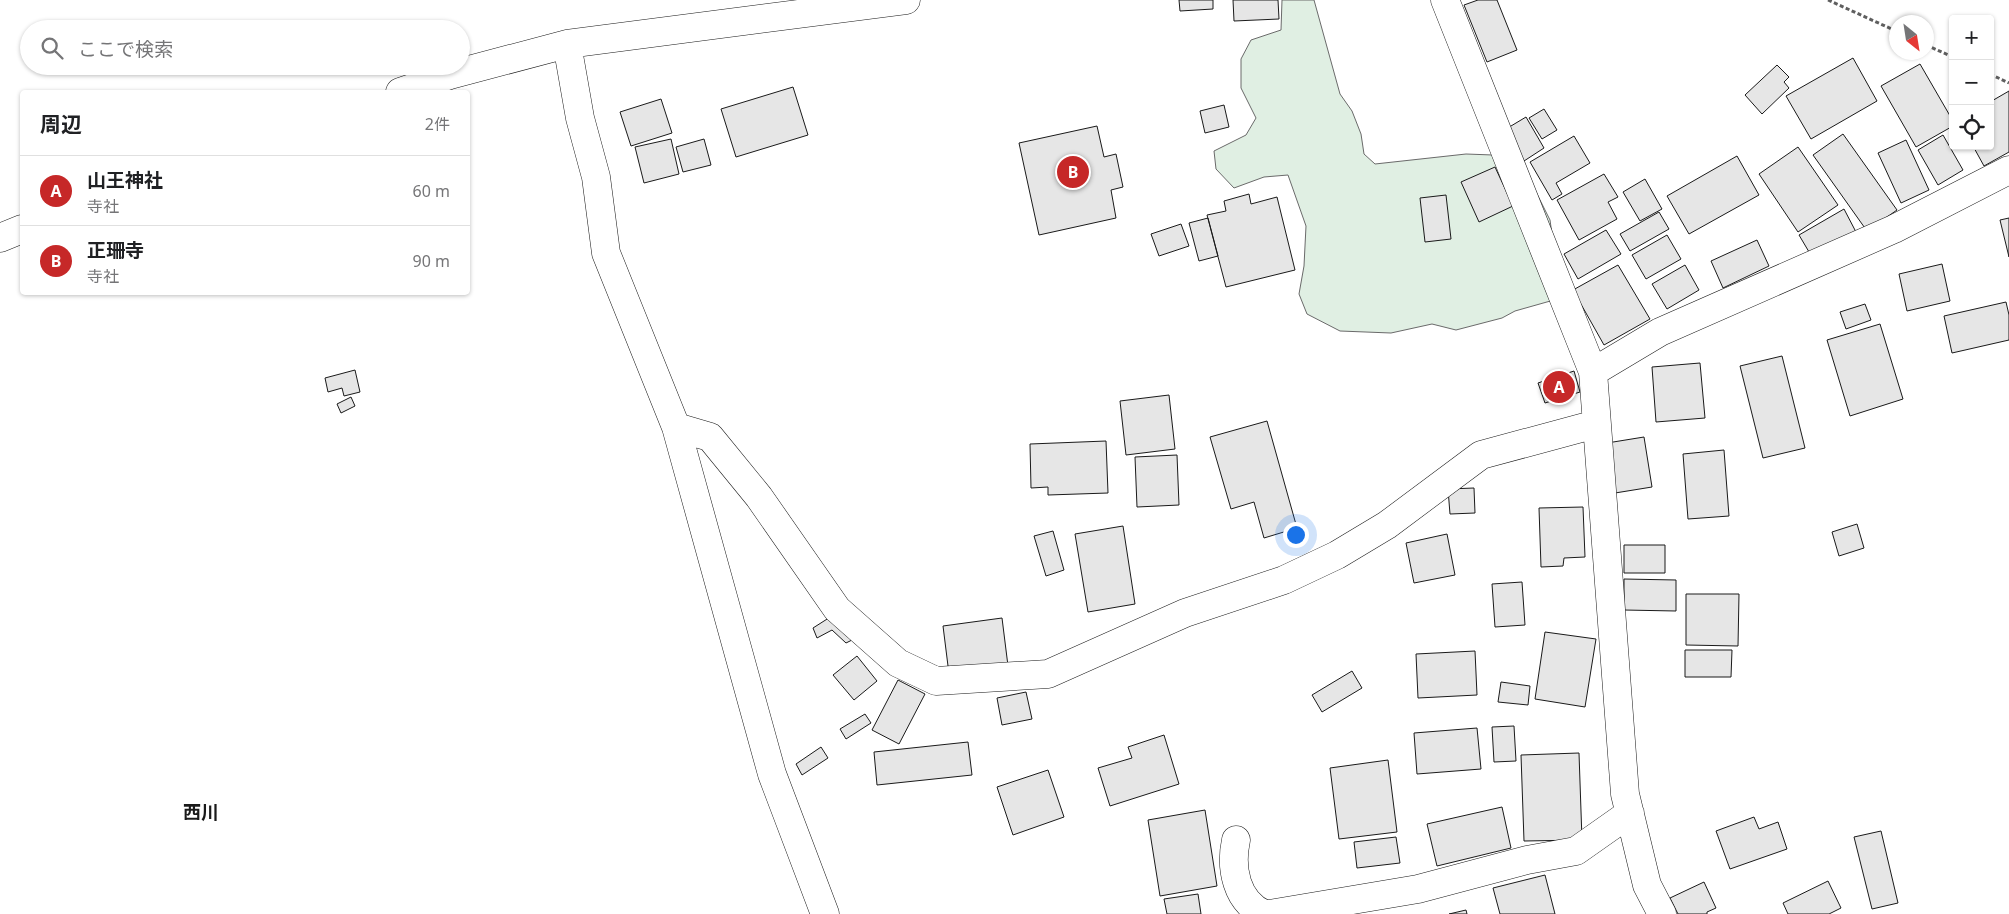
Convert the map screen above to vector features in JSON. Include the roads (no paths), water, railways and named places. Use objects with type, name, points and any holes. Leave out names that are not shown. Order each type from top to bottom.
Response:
[{"type":"street","points":[[470,70],[567,44],[906,0]]},
{"type":"street","points":[[1445,0],[1593,372],[1625,794],[1647,885],[1662,914]]},
{"type":"street","points":[[567,44],[580,118],[596,177],[606,253],[676,428],[772,774],[825,914]]},
{"type":"street","points":[[406,90],[450,75]]},
{"type":"street","points":[[1593,372],[1660,332],[1894,229],[2009,170]]},
{"type":"street","points":[[0,238],[20,230]]},
{"type":"street","points":[[676,428],[710,437],[759,498],[837,609],[898,663],[936,681],[1048,674],[1185,613],[1284,580],[1337,555],[1387,525],[1481,455],[1596,424]]},
{"type":"street","points":[[1270,914],[1418,889],[1527,860],[1576,851],[1630,813]]},
{"type":"street","points":[[1236,840],[1232,859],[1236,880],[1242,895],[1255,910],[1264,914]]},
{"type":"place","name":"正珊寺","points":[[1073,172]]},
{"type":"place","name":"山王神社","points":[[1559,387]]},
{"type":"district","name":"西川","points":[[201,812]]}]
